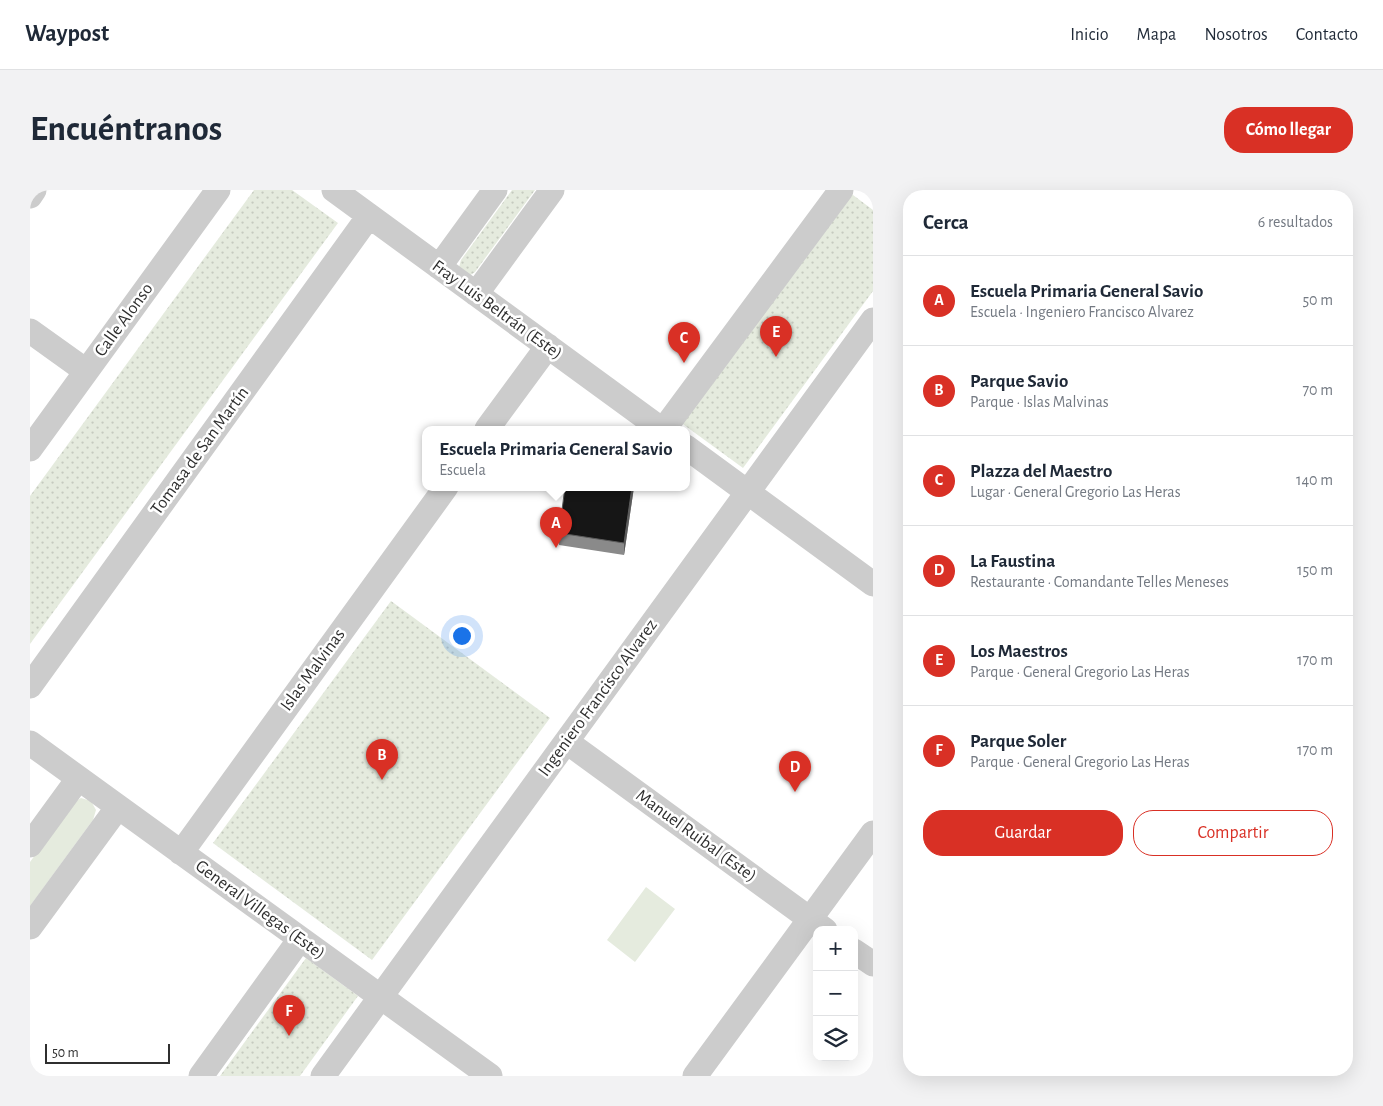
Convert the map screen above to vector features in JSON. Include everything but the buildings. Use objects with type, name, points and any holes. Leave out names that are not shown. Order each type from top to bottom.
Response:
[{"type":"street","points":[[30,196],[34,190]]},
{"type":"street","name":"Calle Alonso","points":[[30,449],[218,190]]},
{"type":"street","name":"Fray Luis Beltrán (Este)","points":[[334,190],[659,426]]},
{"type":"street","points":[[439,267],[495,190]]},
{"type":"street","points":[[476,294],[552,190]]},
{"type":"street","points":[[665,426],[841,190]]},
{"type":"street","name":"Tomasa de San Martín","points":[[30,686],[369,216]]},
{"type":"street","name":"Ingeniero Francisco Alvarez","points":[[323,1076],[873,320]]},
{"type":"street","points":[[30,331],[86,372]]},
{"type":"street","points":[[490,426],[548,346]]},
{"type":"street","points":[[690,450],[873,584]]},
{"type":"street","name":"Islas Malvinas","points":[[181,852],[443,491]]},
{"type":"street","name":"Manuel Ruibal (Este)","points":[[567,742],[818,924]]},
{"type":"street","name":"General Villegas (Este)","points":[[30,743],[490,1076]]},
{"type":"street","points":[[30,845],[78,778]]},
{"type":"street","points":[[30,927],[118,807]]},
{"type":"street","points":[[695,1076],[818,924],[873,833]]},
{"type":"street","points":[[201,1076],[300,939]]},
{"type":"street","points":[[858,954],[873,964]]},
{"type":"shaded area","points":[[254,190],[292,190],[338,223],[30,644],[30,496]]},
{"type":"shaded area","points":[[512,190],[535,190],[475,272],[469,276],[459,267],[461,260]]},
{"type":"shaded area","points":[[849,192],[873,210],[873,291],[743,468],[690,429],[690,426],[685,426],[680,422]]},
{"type":"shaded area","points":[[391,601],[550,718],[372,960],[213,843]]},
{"type":"shaded area","points":[[81,798],[91,801],[96,810],[93,820],[30,906],[30,862],[73,803]]},
{"type":"shaded area","points":[[646,887],[675,909],[635,962],[607,940]]},
{"type":"shaded area","points":[[306,958],[358,996],[300,1076],[220,1076]]},
{"type":"place","name":"Los Maestros","points":[[776,357]]},
{"type":"place","name":"Plazza del Maestro","points":[[684,363]]},
{"type":"place","name":"Escuela Primaria General Savio","points":[[556,548]]},
{"type":"place","name":"Parque Savio","points":[[382,780]]},
{"type":"place","name":"La Faustina","points":[[795,792]]},
{"type":"place","name":"Parque Soler","points":[[289,1036]]}]
